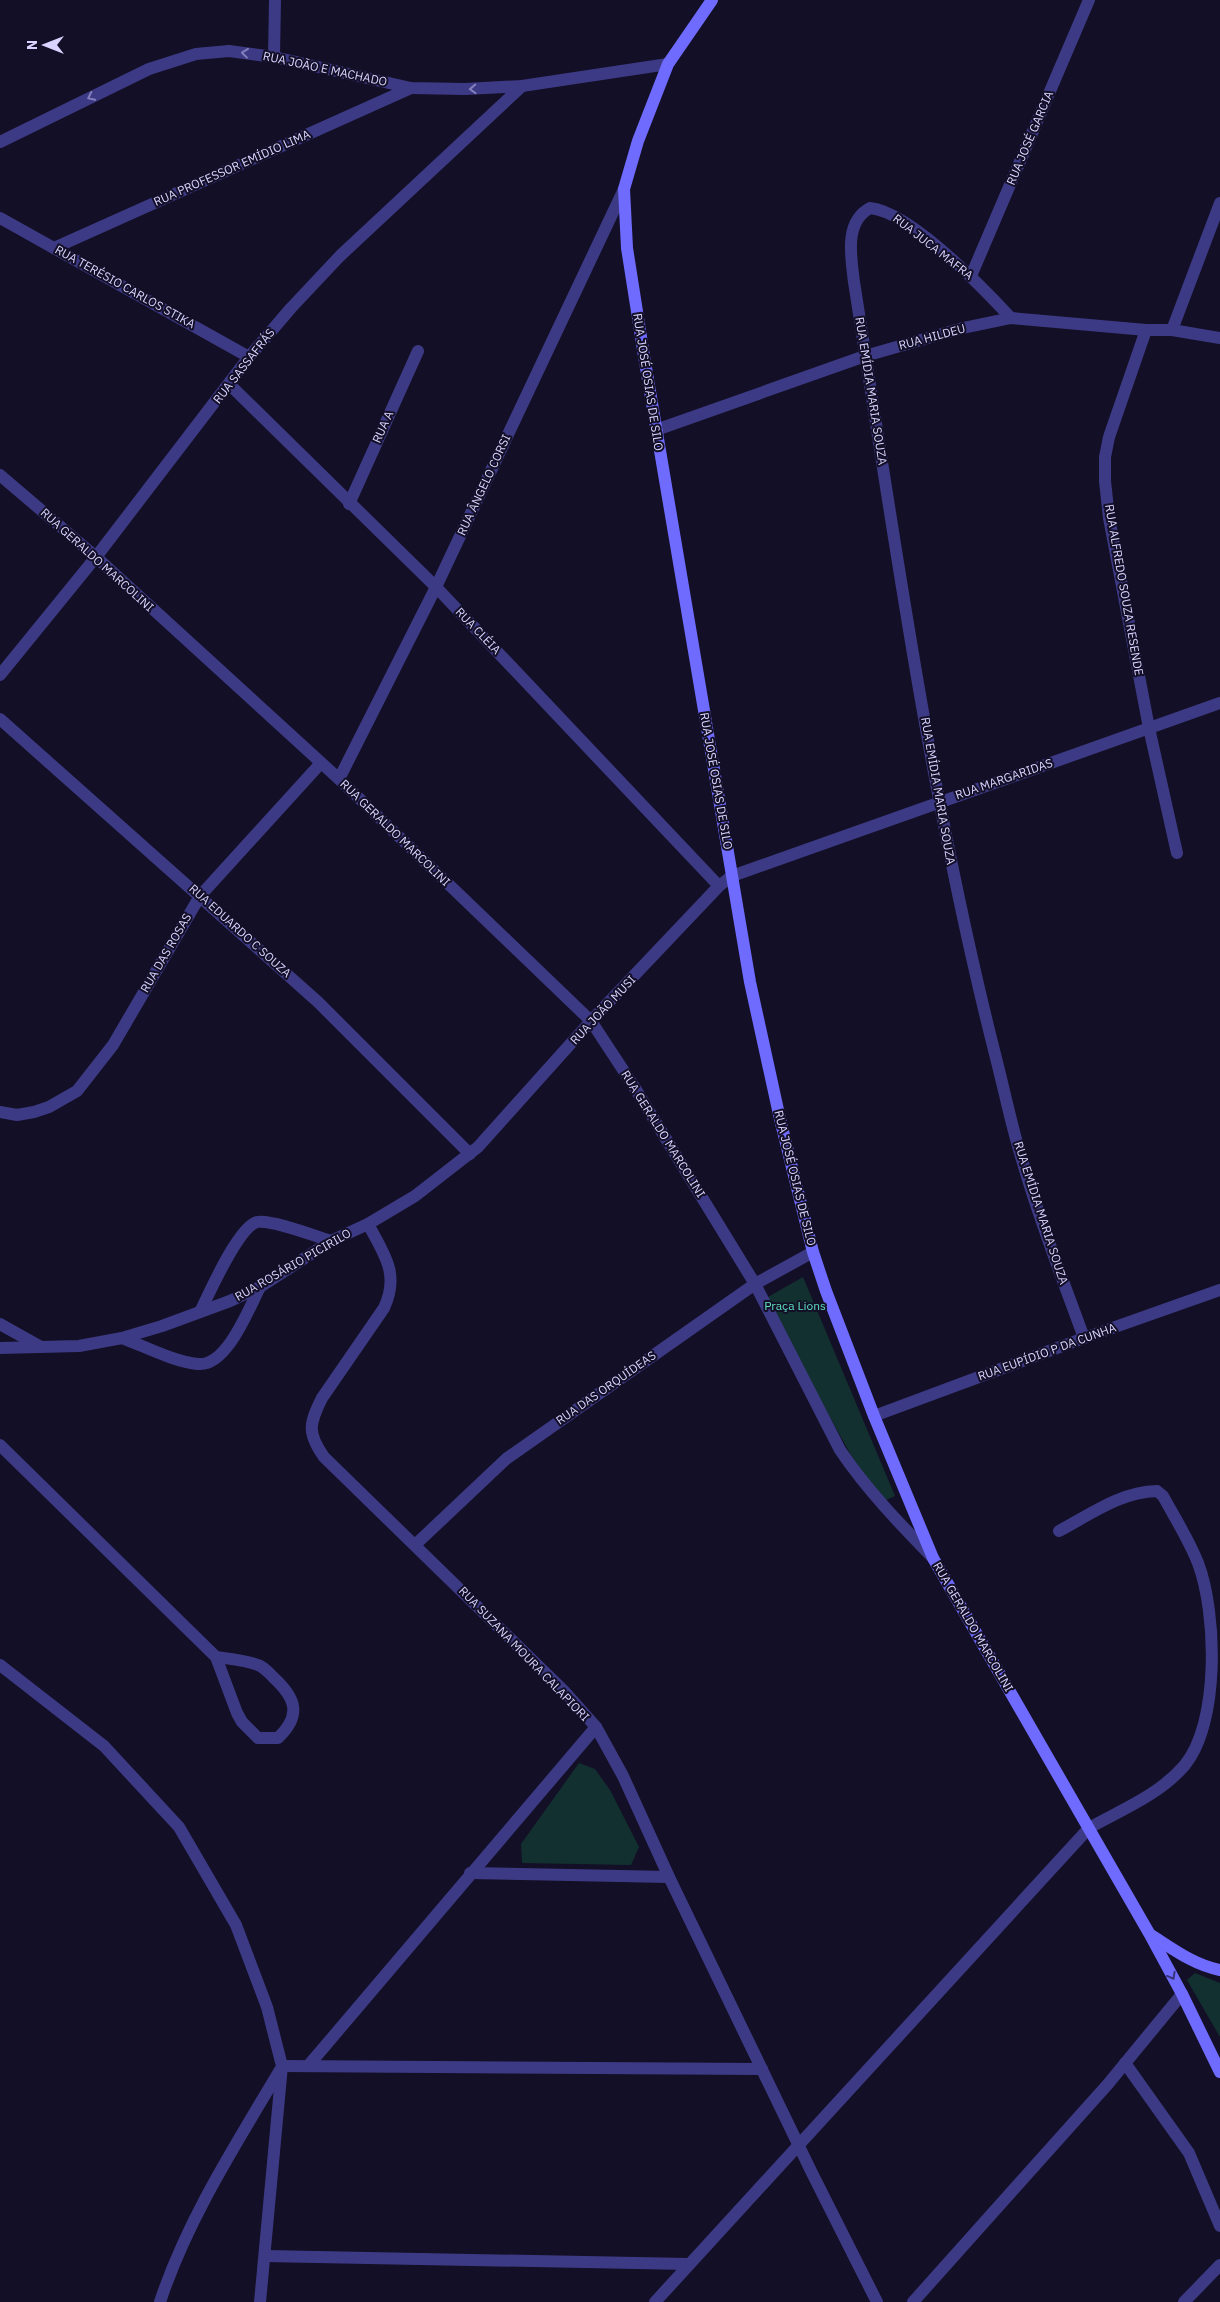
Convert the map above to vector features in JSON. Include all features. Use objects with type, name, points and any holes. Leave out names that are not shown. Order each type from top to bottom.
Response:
[{"type":"street","points":[[274,57],[276,0]]},
{"type":"street","name":"RUA JOSÉ OSIAS DE SILO","points":[[712,0],[668,64],[638,140],[624,189],[627,248],[750,982],[780,1119],[814,1252],[826,1291],[874,1416],[933,1558]]},
{"type":"street","name":"RUA JOSÉ GARCIA","points":[[971,276],[1089,0]]},
{"type":"street","name":"RUA JOÃO E MACHADO","points":[[0,142],[149,69],[196,54],[229,51],[274,57],[411,88],[466,89],[522,86],[668,64]]},
{"type":"street","name":"RUA SASSAFRÁS","points":[[0,675],[96,557],[249,357],[292,308],[340,256],[522,86]]},
{"type":"street","name":"RUA PROFESSOR EMÍDIO LIMA","points":[[54,248],[411,88]]},
{"type":"street","name":"RUA ÂNGELO CORSI","points":[[338,779],[436,587],[624,189]]},
{"type":"street","points":[[1172,330],[1220,203]]},
{"type":"street","name":"RUA JUCA MAFRA","points":[[852,231],[862,212],[870,208],[889,212],[930,241],[971,276],[1012,318]]},
{"type":"street","name":"RUA TERÉSIO CARLOS STIKA","points":[[0,218],[249,357]]},
{"type":"street","name":"RUA EMÍDIA MARIA SOUZA","points":[[852,231],[854,282],[865,356],[939,802],[978,988],[1023,1164],[1084,1338]]},
{"type":"street","name":"RUA HILDEU","points":[[656,430],[865,356],[963,328],[1012,318],[1146,330],[1172,330],[1220,338]]},
{"type":"street","name":"RUA ALFREDO SOUZA RESENDE","points":[[1146,330],[1109,437],[1105,457],[1109,518],[1149,728],[1176,853]]},
{"type":"street","name":"RUA A","points":[[349,504],[418,351]]},
{"type":"street","name":"RUA CLÉIA","points":[[229,384],[349,504],[436,587],[719,886]]},
{"type":"street","name":"RUA GERALDO MARCOLINI","points":[[0,475],[96,557],[321,763],[591,1021],[633,1085],[756,1284],[840,1450],[856,1474],[885,1509],[933,1558],[1149,1934],[1182,1994],[1220,2072]]},
{"type":"street","name":"RUA MARGARIDAS","points":[[732,876],[1220,703]]},
{"type":"street","name":"RUA EDUARDO C SOUZA","points":[[0,719],[318,1002],[474,1150]]},
{"type":"street","name":"RUA DAS ROSAS","points":[[0,1112],[17,1114],[34,1112],[49,1107],[77,1091],[113,1044],[200,896],[321,763]]},
{"type":"street","name":"RUA JOÃO MUSI","points":[[474,1150],[591,1021],[719,886],[732,876]]},
{"type":"street","name":"RUA ROSÁRIO PICIRILO","points":[[0,1348],[79,1346],[122,1338],[162,1326],[230,1301],[260,1287],[331,1241],[368,1224],[415,1196],[474,1150]]},
{"type":"street","points":[[200,1312],[234,1246],[250,1225],[258,1222],[269,1222],[331,1241]]},
{"type":"street","name":"RUA SUZANA MOURA CALAPIORI","points":[[308,2066],[596,1727],[564,1691],[324,1457],[311,1435],[310,1426],[322,1398],[384,1308],[391,1294],[392,1280],[389,1264],[368,1224]]},
{"type":"street","name":"RUA DAS ORQUÍDEAS","points":[[415,1545],[506,1458],[756,1284],[814,1252]]},
{"type":"street","points":[[122,1338],[181,1360],[199,1364],[208,1363],[220,1355],[230,1343],[260,1287]]},
{"type":"street","name":"RUA EUPÍDIO P DA CUNHA","points":[[874,1416],[1220,1290]]},
{"type":"street","points":[[0,1324],[43,1348]]},
{"type":"street","points":[[0,1445],[216,1658],[242,1722],[258,1738],[278,1738],[290,1728],[294,1719],[294,1705],[285,1688],[260,1666],[216,1658]]},
{"type":"street","points":[[655,2302],[1089,1828],[1164,1786],[1185,1765],[1197,1744],[1204,1717],[1212,1658],[1210,1606],[1198,1563],[1163,1496],[1157,1491],[1134,1493],[1119,1498],[1059,1531]]},
{"type":"street","points":[[0,1665],[104,1746],[179,1827],[236,1925],[267,2007],[282,2066],[260,2302]]},
{"type":"street","points":[[596,1727],[623,1776],[669,1877],[877,2302]]},
{"type":"street","points":[[470,1874],[669,1877]]},
{"type":"street","name":"RUA GERALDO MARCOLINI","points":[[1149,1934],[1188,1959],[1220,1970]]},
{"type":"street","points":[[913,2302],[1125,2063],[1182,1994]]},
{"type":"street","points":[[1125,2063],[1189,2153],[1220,2226]]},
{"type":"street","points":[[282,2066],[762,2068]]},
{"type":"street","points":[[160,2302],[183,2246],[204,2205],[282,2066]]},
{"type":"street","points":[[265,2256],[688,2264]]},
{"type":"street","points":[[1184,2302],[1220,2265]]},
{"type":"green space","name":"Praça Lions","points":[[803,1277],[895,1496],[884,1501],[852,1457],[768,1297]]},
{"type":"green space","points":[[579,1763],[595,1769],[610,1790],[639,1847],[631,1865],[522,1863],[521,1844]]},
{"type":"green space","points":[[1195,1973],[1220,1983],[1220,2037],[1187,1980]]}]
